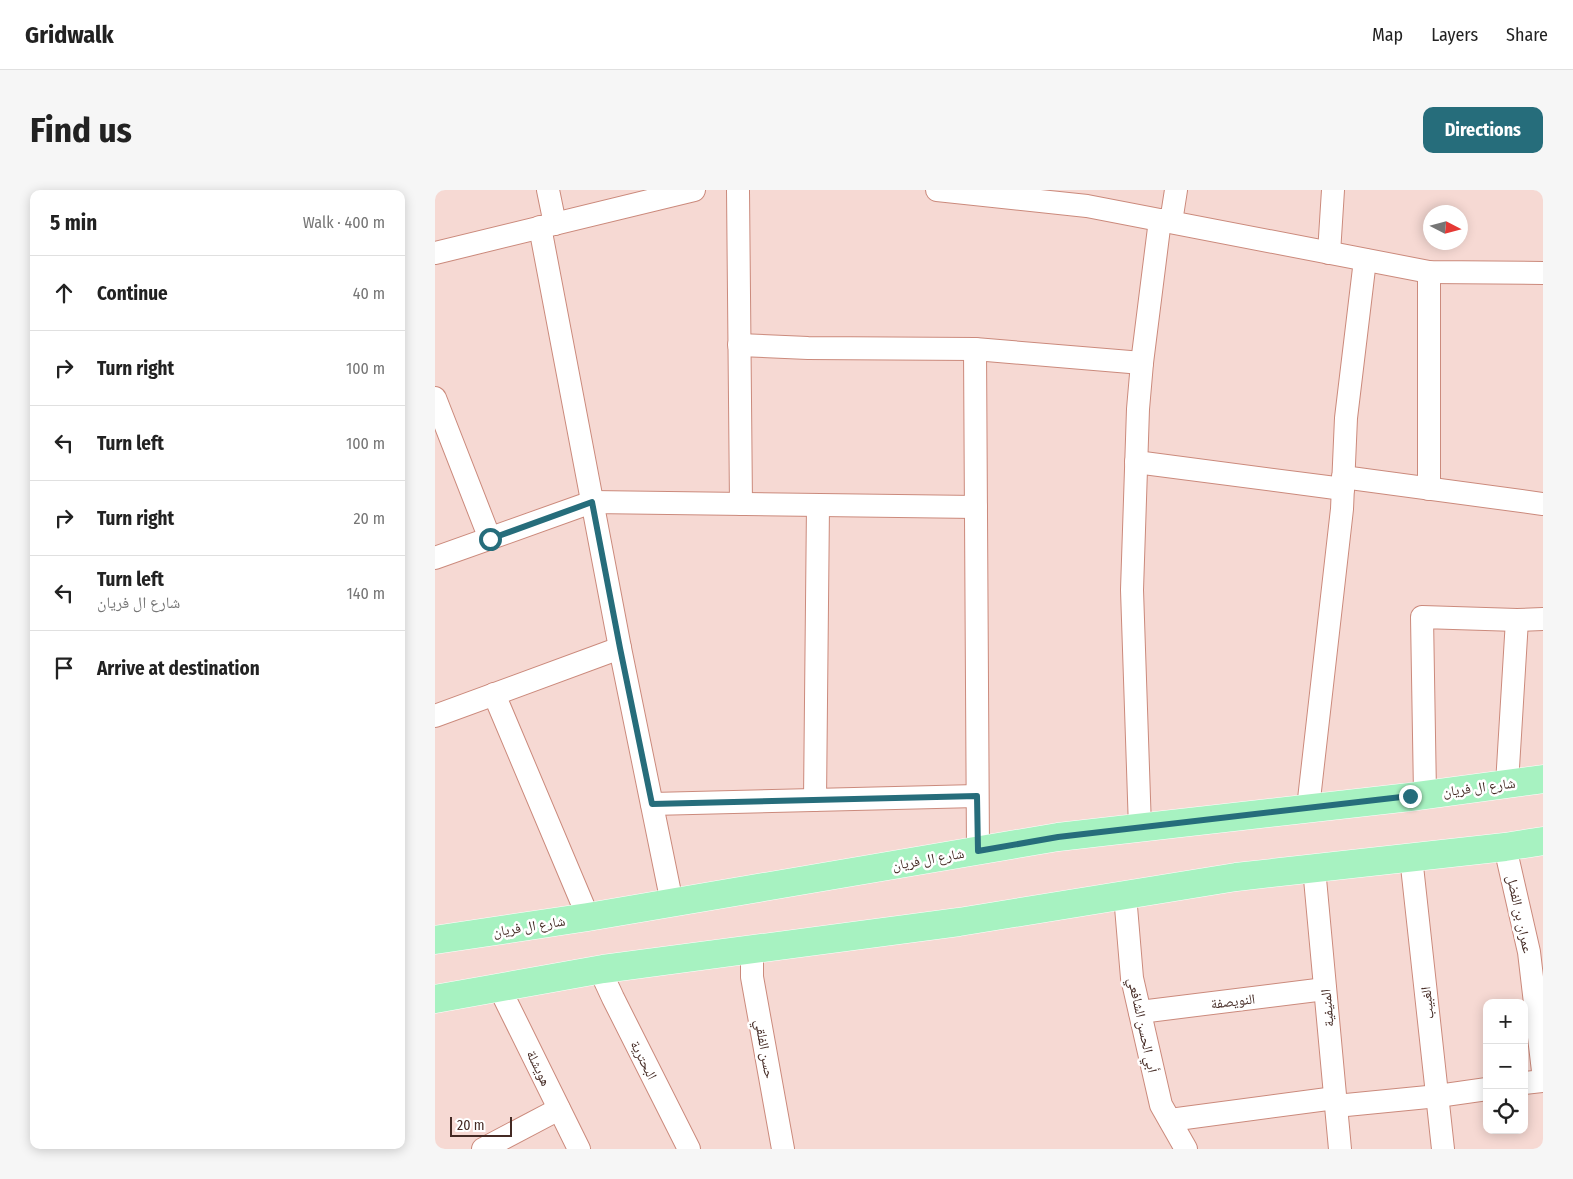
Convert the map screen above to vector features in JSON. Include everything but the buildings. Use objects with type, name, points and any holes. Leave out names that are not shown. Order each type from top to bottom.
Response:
[{"type":"main road","name":"شارع ال فريان","points":[[435,940],[588,917],[1058,837],[1543,779]]},
{"type":"main road","points":[[435,999],[600,970],[959,922],[1236,876],[1505,847],[1543,841]]},
{"type":"street","points":[[548,190],[548,226],[592,502],[620,648],[673,902]]},
{"type":"street","points":[[737,190],[741,504]]},
{"type":"street","points":[[937,190],[1087,198],[1165,221],[1429,272],[1543,273]]},
{"type":"street","points":[[1140,828],[1132,590],[1138,409],[1142,363],[1165,221],[1176,190]]},
{"type":"street","points":[[1329,253],[1333,190]]},
{"type":"street","points":[[435,253],[683,191]]},
{"type":"street","points":[[1308,808],[1342,509],[1346,418],[1365,260]]},
{"type":"street","points":[[1429,272],[1429,489]]},
{"type":"street","points":[[739,345],[808,348],[975,349],[1142,363]]},
{"type":"street","points":[[975,349],[978,851]]},
{"type":"street","points":[[435,398],[490,539]]},
{"type":"street","points":[[1136,462],[1343,483],[1429,489],[1543,504]]},
{"type":"street","points":[[435,558],[592,502],[976,507]]},
{"type":"street","points":[[815,800],[818,505]]},
{"type":"street","points":[[1425,794],[1422,618],[1543,619]]},
{"type":"street","points":[[1507,784],[1517,620]]},
{"type":"street","points":[[435,716],[620,648]]},
{"type":"street","points":[[494,694],[588,917]]},
{"type":"street","points":[[652,804],[977,796]]},
{"type":"street","name":"عمران بن الفضل","points":[[1505,847],[1529,952],[1543,1073],[1528,1081]]},
{"type":"street","name":"الغبيب","points":[[1411,857],[1443,1149]]},
{"type":"street","name":"المنيفية","points":[[1314,868],[1340,1149]]},
{"type":"street","name":"أبي الحسن الشافعي","points":[[1125,895],[1132,978],[1161,1105],[1186,1149]]},
{"type":"street","name":"حسن الفلقي","points":[[752,949],[752,977],[783,1149]]},
{"type":"street","name":"البحترية","points":[[600,970],[689,1149]]},
{"type":"street","name":"هويشلة","points":[[499,987],[579,1149]]},
{"type":"street","name":"النويصفة","points":[[1140,1012],[1325,989]]},
{"type":"street","points":[[1170,1120],[1336,1102],[1437,1096],[1483,1090]]},
{"type":"street","points":[[483,1149],[559,1109]]},
{"type":"route","points":[[490,539],[592,502],[652,804],[977,796],[978,851],[1058,837],[1410,796]]}]
